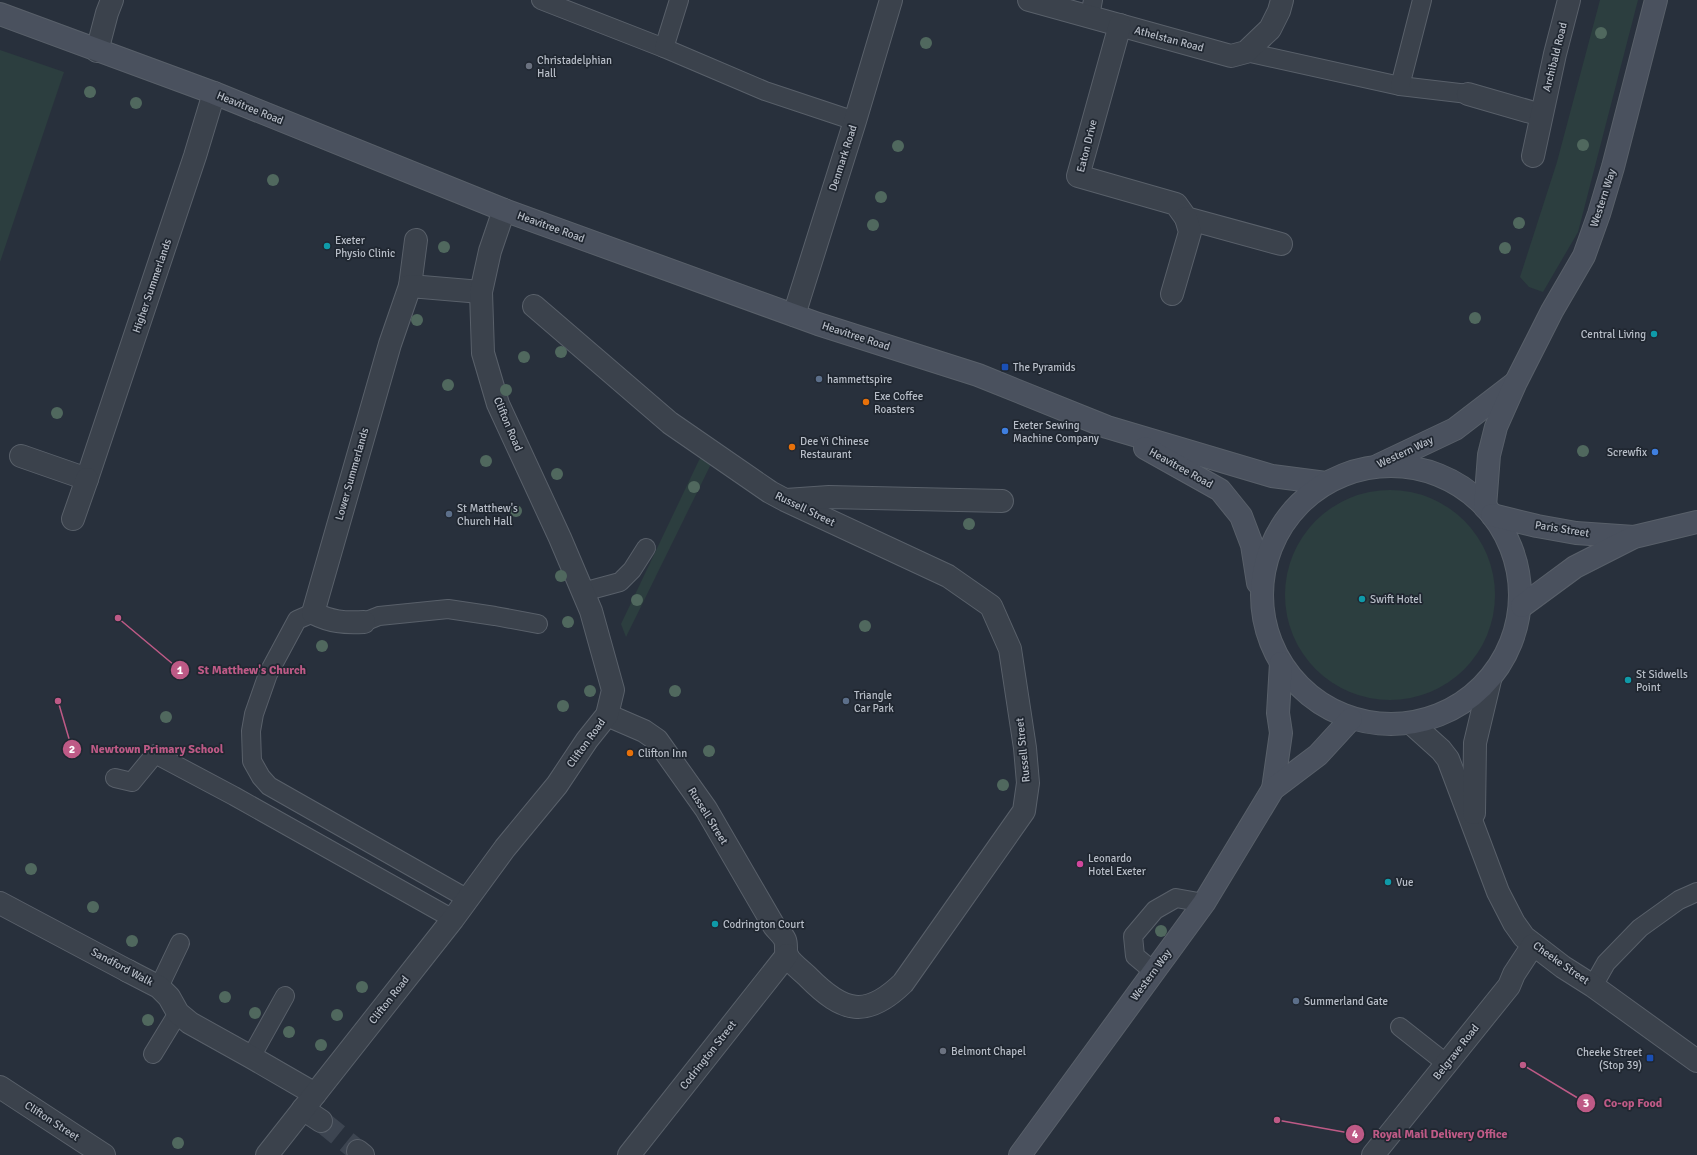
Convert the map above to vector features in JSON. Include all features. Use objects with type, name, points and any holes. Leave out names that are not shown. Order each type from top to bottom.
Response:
[{"type":"main road","name":"Western Way","points":[[1488,511],[1489,455],[1496,427],[1516,382],[1552,311],[1584,256],[1613,167],[1656,0]]},
{"type":"main road","name":"Heavitree Road","points":[[0,14],[214,93],[504,210],[818,324],[978,375],[1107,427],[1272,476],[1326,483]]},
{"type":"main road","name":"Western Way","points":[[1372,468],[1456,429],[1516,382]]},
{"type":"main road","name":"Heavitree Road","points":[[1107,427],[1220,490],[1241,516],[1252,545],[1264,622],[1274,653],[1292,680],[1319,703],[1351,719],[1386,725],[1411,723],[1459,706],[1490,680],[1508,653],[1519,622],[1522,606],[1516,557],[1502,528],[1488,511],[1473,495],[1448,478],[1419,468],[1388,466],[1372,468]]},
{"type":"main road","points":[[1260,592],[1273,541],[1297,506],[1326,483],[1358,470],[1372,468]]},
{"type":"main road","name":"Paris Street","points":[[1488,511],[1537,526],[1576,533],[1634,537]]},
{"type":"main road","name":"Paris Street","points":[[1522,606],[1575,567],[1634,537],[1697,522]]},
{"type":"main road","name":"Western Way","points":[[1020,1155],[1204,903],[1273,788],[1281,733],[1278,713],[1281,663]]},
{"type":"main road","name":"Western Way","points":[[1273,788],[1318,755],[1351,719]]},
{"type":"street","points":[[97,50],[112,0]]},
{"type":"street","name":"Denmark Road","points":[[794,315],[855,121],[891,0]]},
{"type":"street","name":"Athelstan Road","points":[[1029,0],[1091,8],[1120,25],[1231,56],[1246,52]]},
{"type":"street","points":[[1246,52],[1270,29],[1279,11],[1282,0]]},
{"type":"street","name":"Archibald Road","points":[[1533,156],[1541,115],[1569,0]]},
{"type":"street","name":"Eaton Drive","points":[[1120,25],[1078,176],[1176,204],[1186,218]]},
{"type":"street","name":"Higher Summerlands","points":[[74,519],[195,156],[214,93]]},
{"type":"street","points":[[1468,94],[1541,115]]},
{"type":"street","name":"Clifton Road","points":[[267,1155],[468,899],[505,848],[557,785],[587,740],[607,715],[613,690],[591,610],[557,530],[498,404],[483,353],[481,292],[490,251],[504,210]]},
{"type":"street","points":[[1186,218],[1282,244]]},
{"type":"street","points":[[1172,294],[1190,232],[1186,218]]},
{"type":"street","name":"Lower Summerlands","points":[[313,613],[390,344],[410,286],[416,240]]},
{"type":"street","points":[[410,286],[481,292]]},
{"type":"street","name":"Russell Street","points":[[534,306],[670,423],[770,492],[948,576],[991,606],[1010,649],[1025,748],[1028,783],[1024,811],[903,983],[889,997],[873,1005],[859,1007],[844,1005],[825,994],[786,955],[785,940],[774,926],[706,809],[657,740],[644,731],[607,715]]},
{"type":"street","points":[[21,456],[87,478]]},
{"type":"street","points":[[785,500],[829,497],[1002,501]]},
{"type":"street","points":[[313,613],[325,619],[344,623],[364,622]]},
{"type":"street","name":"Cheeke Street","points":[[1474,826],[1475,743],[1490,680]]},
{"type":"street","name":"Cheeke Street","points":[[1411,723],[1441,750],[1448,759],[1498,892],[1514,923],[1524,937],[1533,945],[1697,1061]]},
{"type":"street","name":"Sandford Walk","points":[[0,903],[159,987],[169,998],[178,1013],[190,1023],[252,1057],[309,1102],[321,1121]]},
{"type":"street","name":"Belgrave Road","points":[[1373,1155],[1509,986],[1514,974],[1533,945]]},
{"type":"street","name":"Codrington Street","points":[[629,1155],[786,955]]},
{"type":"street","name":"Clifton Street","points":[[0,1087],[104,1155]]},
{"type":"lane","points":[[541,0],[664,48],[765,91],[855,121]]},
{"type":"lane","points":[[664,48],[679,0]]},
{"type":"lane","points":[[1400,86],[1422,0]]},
{"type":"lane","points":[[1246,52],[1400,86],[1468,94]]},
{"type":"lane","points":[[583,592],[620,582],[632,570],[646,548]]},
{"type":"lane","points":[[364,622],[379,616],[448,609],[538,624]]},
{"type":"lane","points":[[313,613],[297,620],[268,674],[254,714],[252,731],[252,761],[258,772],[269,786],[468,899]]},
{"type":"lane","points":[[115,778],[132,782],[155,754],[234,796],[452,919]]},
{"type":"lane","points":[[1593,986],[1606,963],[1640,928],[1679,900],[1697,892]]},
{"type":"lane","points":[[1153,971],[1135,956],[1133,936],[1155,910],[1176,898],[1204,903]]},
{"type":"lane","points":[[159,987],[180,943]]},
{"type":"lane","points":[[252,1057],[285,996]]},
{"type":"lane","points":[[153,1054],[178,1013]]},
{"type":"lane","points":[[1400,1027],[1447,1064]]},
{"type":"shaded area","points":[[1600,0],[1638,0],[1578,232],[1543,292],[1529,287],[1520,277],[1557,162]]},
{"type":"shaded area","points":[[0,50],[64,72],[0,262]]},
{"type":"shaded area","points":[[701,456],[711,464],[626,637],[621,624]]},
{"type":"shaded area","points":[[1380,490],[1400,490],[1421,494],[1440,502],[1449,507],[1471,528],[1483,545],[1491,564],[1495,585],[1495,605],[1491,626],[1483,645],[1478,654],[1457,676],[1440,688],[1421,696],[1400,700],[1380,700],[1359,696],[1331,683],[1302,654],[1289,626],[1285,605],[1285,585],[1289,564],[1302,536],[1331,507],[1359,494]]},
{"type":"tunnel","points":[[321,1121],[358,1151]]},
{"type":"place","name":"Christadelphian Hall","points":[[529,66]]},
{"type":"place","name":"Exeter Physio Clinic","points":[[327,246]]},
{"type":"place","name":"Central Living","points":[[1654,334]]},
{"type":"place","name":"The Pyramids","points":[[1005,367]]},
{"type":"place","name":"hammettspire","points":[[819,379]]},
{"type":"place","name":"Exe Coffee Roasters","points":[[866,402]]},
{"type":"place","name":"Exeter Sewing Machine Company","points":[[1005,431]]},
{"type":"place","name":"Dee Yi Chinese Restaurant","points":[[792,447]]},
{"type":"place","name":"Screwfix","points":[[1655,452]]},
{"type":"place","name":"St Matthew's Church Hall","points":[[449,514]]},
{"type":"place","name":"Swift Hotel","points":[[1362,599]]},
{"type":"place","name":"St Matthew's Church","points":[[118,618]]},
{"type":"place","name":"St Sidwells Point","points":[[1628,680]]},
{"type":"place","name":"Newtown Primary School","points":[[58,701]]},
{"type":"place","name":"Triangle Car Park","points":[[846,701]]},
{"type":"place","name":"Clifton Inn","points":[[630,753]]},
{"type":"place","name":"Leonardo Hotel Exeter","points":[[1080,864]]},
{"type":"place","name":"Vue","points":[[1388,882]]},
{"type":"place","name":"Codrington Court","points":[[715,924]]},
{"type":"place","name":"Summerland Gate","points":[[1296,1001]]},
{"type":"place","name":"Belmont Chapel","points":[[943,1051]]},
{"type":"place","name":"Cheeke Street (Stop 39)","points":[[1650,1058]]},
{"type":"place","name":"Co-op Food","points":[[1523,1065]]},
{"type":"place","name":"Royal Mail Delivery Office","points":[[1277,1120]]}]
